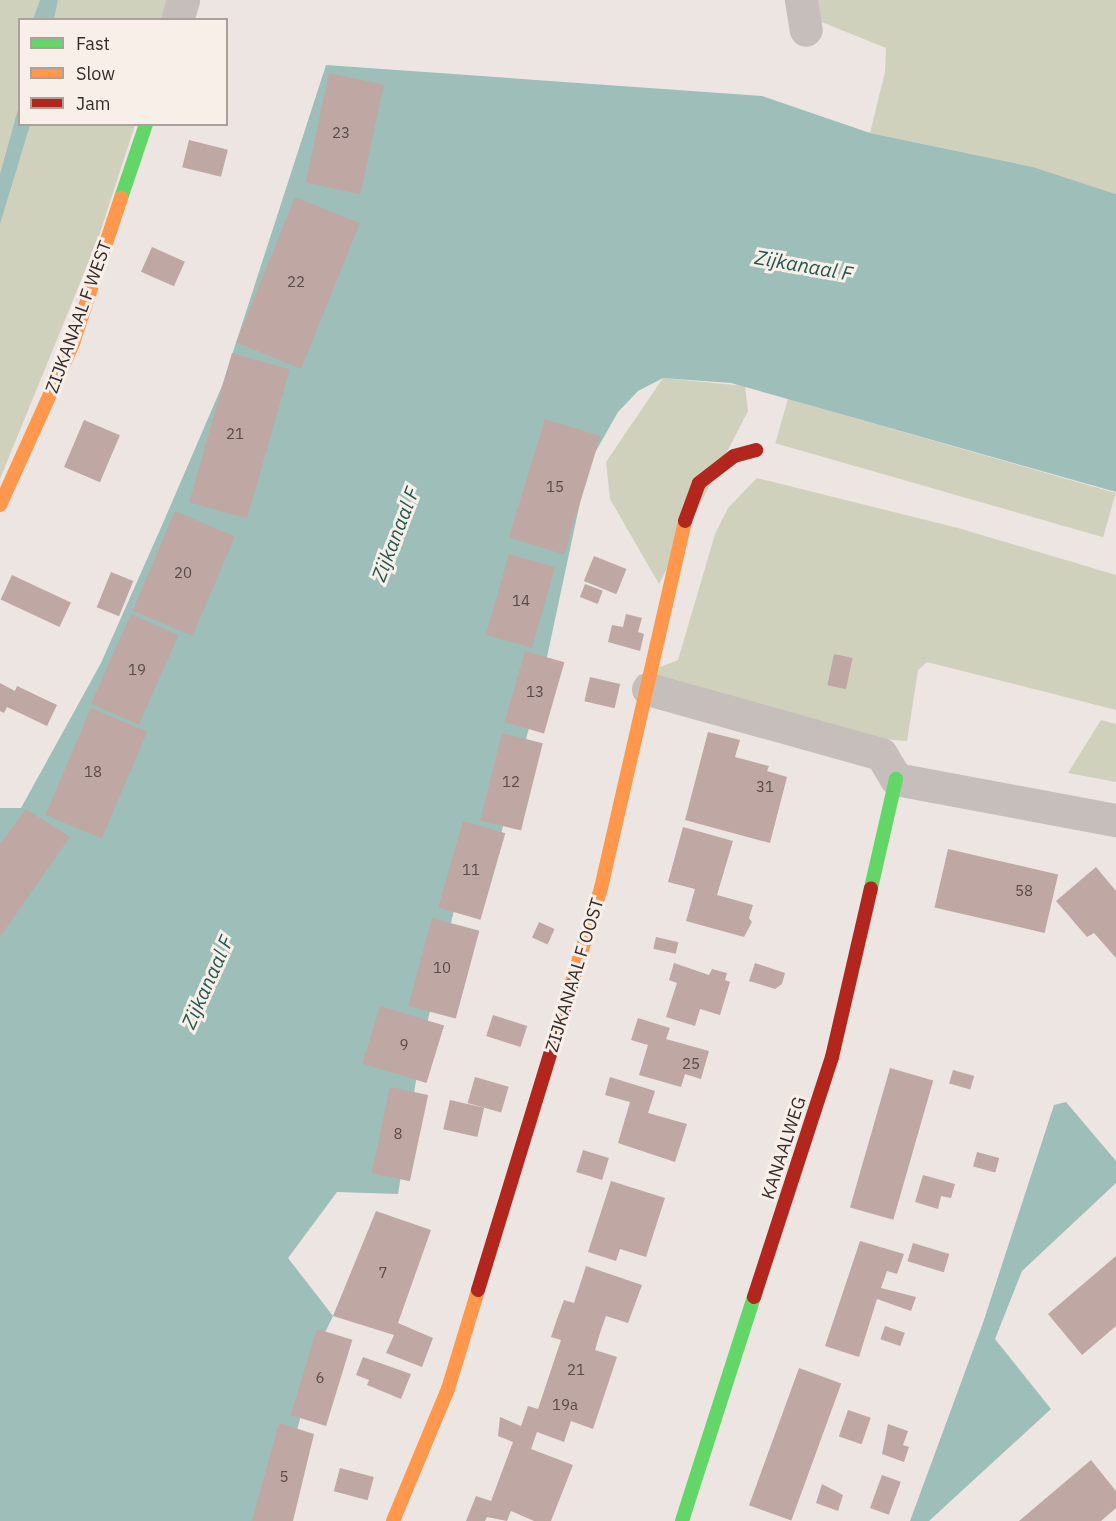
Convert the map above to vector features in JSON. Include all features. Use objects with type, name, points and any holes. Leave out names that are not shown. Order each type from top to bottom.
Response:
[{"type":"street","points":[[178,18],[183,0]]},
{"type":"street","name":"ZIJKANAAL F WEST","points":[[0,506],[73,343],[145,126]]},
{"type":"street","name":"ZIJKANAAL F OOST","points":[[393,1521],[447,1389],[601,888],[690,501],[699,483],[717,469],[734,456],[756,450]]},
{"type":"street","points":[[648,689],[882,754],[896,779],[1116,820]]},
{"type":"street","name":"KANAALWEG","points":[[682,1521],[832,1057],[896,779]]},
{"type":"green space","points":[[0,0],[171,0],[165,18],[18,18],[18,126],[135,126],[98,239],[0,479]]},
{"type":"green space","points":[[807,0],[1116,0],[1116,194],[1033,167],[870,133],[885,72],[886,48],[814,19]]},
{"type":"green space","points":[[663,378],[745,386],[748,411],[659,584],[610,499],[606,462]]},
{"type":"green space","points":[[788,399],[1116,493],[1103,537],[775,443]]},
{"type":"green space","points":[[757,478],[958,528],[1116,575],[1116,710],[927,662],[918,670],[907,741],[865,738],[637,676],[678,660],[715,534],[728,508]]},
{"type":"green space","points":[[1101,720],[1116,724],[1116,782],[1068,773]]},
{"type":"water","points":[[40,0],[58,0],[54,18],[33,18]]},
{"type":"water","name":"Zijkanaal F","points":[[326,65],[762,96],[870,133],[1033,167],[1116,194],[1116,492],[731,383],[663,378],[638,391],[618,412],[588,465],[544,671],[500,838],[467,856],[421,1049],[398,1194],[337,1192],[288,1258],[333,1316],[322,1339],[272,1521],[0,1521],[0,808],[21,808],[101,663],[163,523],[222,386]]},
{"type":"water","points":[[18,110],[18,126],[30,126],[0,224],[0,174]]},
{"type":"water","points":[[1066,1102],[1116,1161],[1116,1183],[1022,1271],[995,1339],[1051,1409],[929,1521],[910,1521],[983,1323],[1054,1105]]},
{"type":"building","points":[[329,73],[384,85],[360,194],[306,183]]},
{"type":"building","points":[[189,140],[228,150],[221,177],[182,167]]},
{"type":"building","points":[[295,197],[360,223],[301,369],[236,343]]},
{"type":"building","points":[[152,247],[185,262],[174,286],[141,272]]},
{"type":"building","points":[[232,353],[290,370],[247,519],[189,502]]},
{"type":"building","points":[[545,419],[600,436],[564,555],[509,538]]},
{"type":"building","points":[[84,420],[120,435],[100,482],[64,467]]},
{"type":"building","points":[[175,511],[235,536],[193,636],[133,610]]},
{"type":"building","points":[[509,554],[555,567],[532,648],[486,635]]},
{"type":"building","points":[[594,556],[626,569],[616,594],[584,581]]},
{"type":"building","points":[[111,572],[133,581],[119,616],[97,607]]},
{"type":"building","points":[[12,575],[71,602],[59,627],[1,599]]},
{"type":"building","points":[[585,584],[603,591],[598,604],[580,597]]},
{"type":"building","points":[[131,614],[179,635],[139,725],[91,704]]},
{"type":"building","points":[[626,614],[642,618],[638,632],[644,634],[640,651],[608,642],[612,625],[623,627]]},
{"type":"building","points":[[525,651],[564,662],[544,733],[505,722]]},
{"type":"building","points":[[834,654],[853,658],[846,689],[827,685]]},
{"type":"building","points":[[590,677],[620,684],[615,708],[584,701]]},
{"type":"building","points":[[0,683],[15,691],[17,686],[57,705],[47,726],[7,707],[4,713],[0,711]]},
{"type":"building","points":[[91,708],[147,732],[102,839],[46,815]]},
{"type":"building","points":[[708,732],[740,740],[735,757],[769,766],[767,771],[787,777],[770,843],[685,820]]},
{"type":"building","points":[[502,733],[543,743],[521,830],[480,820]]},
{"type":"building","points":[[26,809],[70,837],[0,937],[0,844]]},
{"type":"building","points":[[463,821],[505,833],[480,920],[438,908]]},
{"type":"building","points":[[683,827],[733,841],[717,895],[753,905],[749,918],[752,922],[744,937],[686,921],[695,889],[668,882]]},
{"type":"building","points":[[948,849],[1058,874],[1045,933],[935,907]]},
{"type":"building","points":[[1096,867],[1116,891],[1116,958],[1094,933],[1087,937],[1056,901]]},
{"type":"building","points":[[432,918],[479,931],[456,1019],[408,1006]]},
{"type":"building","points":[[539,922],[555,929],[548,944],[532,938]]},
{"type":"building","points":[[656,937],[678,942],[676,954],[653,949]]},
{"type":"building","points":[[674,963],[709,975],[712,969],[727,973],[725,980],[730,982],[720,1015],[700,1009],[695,1026],[666,1017],[677,983],[669,980]]},
{"type":"building","points":[[755,963],[785,973],[782,984],[775,989],[749,981]]},
{"type":"building","points":[[380,1006],[444,1026],[427,1083],[362,1063]]},
{"type":"building","points":[[493,1015],[527,1026],[520,1047],[486,1036]]},
{"type":"building","points":[[638,1018],[670,1028],[666,1039],[709,1051],[701,1079],[685,1074],[681,1087],[639,1075],[648,1045],[631,1040]]},
{"type":"building","points":[[890,1068],[933,1080],[893,1220],[850,1207]]},
{"type":"building","points":[[953,1070],[974,1076],[970,1090],[949,1083]]},
{"type":"building","points":[[475,1077],[509,1087],[501,1113],[468,1103]]},
{"type":"building","points":[[610,1077],[655,1091],[648,1113],[687,1124],[675,1162],[618,1143],[630,1102],[605,1095]]},
{"type":"building","points":[[390,1087],[428,1095],[410,1181],[372,1173]]},
{"type":"building","points":[[450,1100],[484,1108],[477,1137],[443,1129]]},
{"type":"building","points":[[583,1150],[609,1158],[602,1180],[576,1172]]},
{"type":"building","points":[[977,1152],[999,1158],[995,1172],[973,1166]]},
{"type":"building","points":[[923,1175],[955,1184],[951,1198],[941,1196],[938,1209],[915,1202]]},
{"type":"building","points":[[611,1181],[665,1198],[646,1257],[620,1249],[616,1261],[588,1252]]},
{"type":"building","points":[[376,1211],[431,1230],[398,1323],[433,1338],[422,1367],[386,1353],[394,1335],[333,1316]]},
{"type":"building","points":[[860,1241],[904,1254],[897,1274],[887,1271],[881,1288],[916,1297],[911,1311],[877,1299],[859,1357],[825,1346]]},
{"type":"building","points":[[913,1243],[949,1254],[944,1272],[907,1261]]},
{"type":"building","points":[[1116,1256],[1116,1326],[1082,1355],[1048,1314]]},
{"type":"building","points":[[586,1266],[642,1285],[628,1323],[606,1316],[600,1333],[595,1350],[617,1357],[593,1429],[571,1421],[564,1442],[537,1432],[531,1449],[573,1465],[551,1521],[534,1521],[511,1511],[507,1521],[487,1517],[485,1521],[466,1521],[476,1496],[491,1501],[513,1442],[498,1436],[500,1417],[521,1426],[528,1406],[538,1409],[561,1340],[551,1337],[557,1319],[564,1300],[574,1303]]},
{"type":"building","points":[[885,1326],[905,1333],[900,1346],[880,1339]]},
{"type":"building","points":[[317,1329],[352,1340],[326,1426],[291,1415]]},
{"type":"building","points":[[363,1357],[411,1374],[401,1399],[367,1385],[369,1380],[356,1375]]},
{"type":"building","points":[[799,1368],[841,1383],[791,1521],[749,1505]]},
{"type":"building","points":[[848,1410],[871,1418],[862,1444],[839,1436]]},
{"type":"building","points":[[279,1423],[314,1434],[293,1521],[252,1521]]},
{"type":"building","points":[[888,1424],[908,1431],[903,1445],[909,1447],[904,1462],[882,1454]]},
{"type":"building","points":[[1091,1460],[1116,1491],[1116,1508],[1101,1521],[1019,1521]]},
{"type":"building","points":[[340,1468],[374,1477],[368,1500],[334,1491]]},
{"type":"building","points":[[882,1475],[901,1482],[889,1515],[870,1508]]},
{"type":"building","points":[[822,1484],[843,1495],[838,1511],[816,1503]]},
{"type":"traffic: fast","points":[[121,198],[145,126]]},
{"type":"traffic: fast","points":[[871,888],[896,779]]},
{"type":"traffic: fast","points":[[682,1521],[754,1297]]},
{"type":"traffic: slow","points":[[0,505],[73,343],[121,198]]},
{"type":"traffic: slow","points":[[571,985],[601,888],[685,521]]},
{"type":"traffic: slow","points":[[393,1521],[448,1389],[478,1290]]},
{"type":"traffic: jam","points":[[685,521],[699,483],[734,456],[756,450]]},
{"type":"traffic: jam","points":[[754,1297],[832,1057],[871,888]]},
{"type":"traffic: jam","points":[[478,1290],[571,985]]}]
